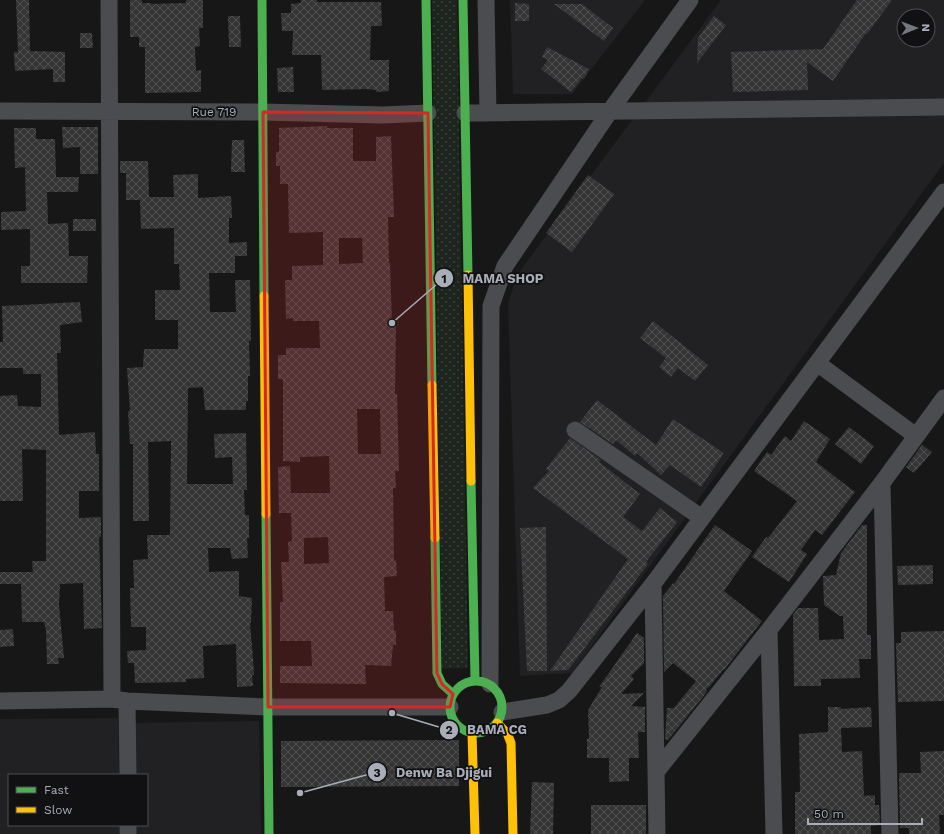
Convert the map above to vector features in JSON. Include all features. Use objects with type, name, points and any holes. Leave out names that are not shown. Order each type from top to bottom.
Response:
[{"type":"main road","points":[[262,0],[269,834]]},
{"type":"main road","points":[[426,0],[437,673],[452,701]]},
{"type":"main road","points":[[463,0],[482,682]]},
{"type":"main road","points":[[499,718],[486,731],[472,733],[460,728],[452,717],[452,701],[462,684],[482,682],[500,696],[499,718],[512,743],[514,834]]},
{"type":"main road","points":[[472,733],[475,834]]},
{"type":"street","points":[[110,0],[110,111],[120,700],[128,774]]},
{"type":"street","points":[[486,0],[488,113]]},
{"type":"street","points":[[482,682],[491,306],[505,266],[610,111],[690,0]]},
{"type":"street","points":[[465,113],[944,107]]},
{"type":"street","name":"Rue 719","points":[[0,111],[263,112],[383,115],[428,113]]},
{"type":"street","points":[[499,718],[547,705],[559,700],[569,691],[653,584],[944,192]]},
{"type":"street","points":[[817,363],[916,436]]},
{"type":"street","points":[[656,772],[769,630],[882,483],[944,398]]},
{"type":"street","points":[[575,430],[702,518]]},
{"type":"street","points":[[882,483],[890,834]]},
{"type":"street","points":[[653,584],[657,834]]},
{"type":"street","points":[[769,630],[774,834]]},
{"type":"street","points":[[0,701],[120,700],[268,707],[452,701]]},
{"type":"highlighted area","points":[[263,112],[428,113],[437,673],[442,684],[453,694],[450,707],[268,707]]},
{"type":"shaded area","points":[[432,0],[457,0],[468,668],[442,669]]},
{"type":"shaded area","points":[[510,0],[645,0],[572,94],[513,94]]},
{"type":"shaded area","points":[[721,0],[944,0],[944,163],[572,673],[520,676],[508,304],[517,275]]},
{"type":"shaded area","points":[[118,718],[119,774],[8,774],[8,826],[119,826],[119,834],[0,834],[0,719]]},
{"type":"shaded area","points":[[259,721],[261,834],[128,834],[128,826],[148,826],[148,774],[128,774],[127,723]]},
{"type":"building","points":[[16,0],[29,0],[30,51],[65,52],[65,82],[53,82],[53,69],[15,71],[14,52],[18,52]]},
{"type":"building","points":[[130,0],[142,0],[142,3],[151,4],[186,3],[186,0],[203,0],[203,28],[199,28],[200,46],[195,47],[196,71],[201,70],[201,92],[145,93],[145,47],[139,47],[139,37],[130,37]]},
{"type":"building","points":[[301,0],[317,0],[317,2],[381,2],[382,26],[371,26],[370,60],[389,60],[389,91],[376,92],[376,90],[368,89],[322,90],[321,55],[292,55],[293,31],[282,31],[281,13],[291,13],[291,4],[301,3]]},
{"type":"building","points":[[857,0],[892,0],[867,34],[866,33],[833,81],[807,62],[808,90],[733,92],[731,52],[823,49]]},
{"type":"building","points":[[515,3],[529,4],[529,21],[515,21]]},
{"type":"building","points":[[554,4],[582,4],[613,28],[604,41]]},
{"type":"building","points":[[228,16],[240,16],[241,47],[229,47]]},
{"type":"building","points":[[714,16],[726,25],[697,63],[698,38]]},
{"type":"building","points":[[80,33],[92,33],[93,48],[80,48]]},
{"type":"building","points":[[547,47],[589,69],[584,79],[582,78],[571,92],[541,69],[548,60],[542,57]]},
{"type":"building","points":[[293,67],[294,92],[278,92],[277,68]]},
{"type":"building","points":[[327,126],[327,128],[353,128],[353,161],[376,161],[376,137],[391,136],[394,217],[388,217],[389,263],[392,324],[396,324],[395,394],[397,394],[399,471],[395,471],[396,488],[393,488],[394,561],[396,560],[397,576],[384,577],[385,611],[393,611],[394,631],[396,631],[396,645],[393,645],[391,666],[365,665],[366,684],[280,683],[280,666],[312,666],[311,641],[280,641],[280,602],[283,602],[281,562],[289,562],[288,542],[292,541],[291,513],[279,513],[278,467],[290,466],[291,493],[330,493],[329,456],[300,457],[300,462],[283,461],[283,379],[278,379],[278,355],[286,355],[286,348],[320,348],[319,321],[293,321],[293,318],[286,319],[285,280],[292,280],[292,266],[323,265],[323,232],[289,233],[288,184],[280,184],[280,166],[276,166],[276,152],[279,152],[279,128]],"holes":[[[339,238],[362,238],[363,263],[339,264]],[[357,409],[380,409],[381,454],[358,454]],[[328,537],[329,563],[304,564],[304,538]]]},
{"type":"building","points":[[62,127],[98,127],[98,174],[80,174],[80,147],[63,148]]},
{"type":"building","points":[[14,128],[36,128],[36,139],[55,139],[56,177],[79,177],[78,192],[47,192],[48,224],[68,223],[69,256],[88,256],[87,283],[21,283],[21,266],[30,266],[30,229],[1,230],[1,212],[26,211],[25,167],[15,168]]},
{"type":"building","points":[[232,140],[244,140],[245,172],[231,172]]},
{"type":"building","points":[[120,161],[148,161],[149,197],[174,197],[173,175],[198,174],[198,198],[231,196],[232,218],[229,218],[229,243],[247,242],[247,256],[235,256],[235,273],[209,273],[210,312],[236,312],[235,280],[250,280],[250,376],[248,376],[248,401],[246,401],[246,410],[205,410],[203,387],[188,388],[187,484],[233,484],[232,457],[215,458],[214,434],[246,433],[247,490],[244,490],[245,515],[249,515],[249,538],[247,538],[248,558],[232,559],[230,548],[208,548],[209,572],[239,571],[239,596],[252,598],[250,623],[254,675],[252,675],[253,686],[237,687],[236,644],[203,646],[204,678],[186,679],[186,682],[135,683],[134,663],[128,663],[127,651],[146,650],[146,627],[131,627],[130,588],[134,588],[133,560],[148,559],[147,535],[170,535],[171,441],[148,442],[149,521],[133,521],[133,444],[130,444],[128,411],[130,411],[127,368],[143,367],[144,349],[178,349],[178,320],[155,320],[155,290],[180,290],[179,264],[174,264],[174,228],[141,229],[140,200],[126,200],[126,173],[120,173]]},
{"type":"building","points":[[588,175],[614,194],[572,252],[546,233]]},
{"type":"building","points":[[73,219],[96,219],[96,231],[73,231]]},
{"type":"building","points":[[80,302],[82,322],[60,325],[61,353],[57,353],[59,435],[95,432],[96,454],[99,454],[99,491],[79,491],[79,518],[101,517],[101,537],[99,537],[102,628],[84,629],[83,583],[60,584],[59,605],[64,658],[58,658],[59,664],[47,664],[46,630],[44,622],[22,622],[21,584],[0,584],[0,572],[33,572],[32,561],[46,561],[46,450],[22,449],[23,501],[0,501],[0,396],[17,395],[18,406],[41,407],[41,374],[23,374],[23,368],[0,368],[0,342],[3,342],[2,306]]},
{"type":"building","points":[[653,321],[708,365],[695,381],[678,368],[671,377],[659,367],[666,358],[640,338]]},
{"type":"building","points":[[597,400],[656,445],[673,419],[724,453],[701,487],[670,465],[661,475],[637,453],[635,456],[616,440],[613,444],[580,422]]},
{"type":"building","points":[[804,421],[830,439],[816,462],[855,492],[822,535],[815,530],[801,550],[807,554],[789,582],[752,557],[766,537],[768,538],[797,501],[754,471],[767,452],[771,455],[785,436],[791,441]]},
{"type":"building","points":[[849,427],[874,446],[861,464],[835,444]]},
{"type":"building","points":[[570,438],[601,460],[599,462],[640,494],[623,517],[642,531],[660,508],[677,522],[646,562],[648,564],[568,670],[550,671],[628,559],[533,488],[549,471],[546,469]]},
{"type":"building","points":[[922,445],[932,452],[914,473],[906,467]]},
{"type":"building","points":[[715,525],[752,551],[724,591],[762,621],[724,670],[707,688],[706,693],[668,740],[665,739],[667,708],[674,708],[696,681],[673,663],[664,672],[663,596],[673,583],[674,584]]},
{"type":"building","points":[[862,525],[867,525],[867,635],[871,635],[871,659],[859,659],[860,678],[821,679],[821,686],[794,686],[793,615],[798,608],[818,608],[819,640],[844,639],[843,616],[840,616],[824,605],[823,576],[836,575],[841,553]]},
{"type":"building","points":[[546,527],[547,671],[527,671],[520,528]]},
{"type":"building","points":[[933,565],[933,584],[898,585],[897,566]]},
{"type":"building","points":[[13,629],[14,646],[0,647],[0,630]]},
{"type":"building","points":[[944,631],[944,701],[898,702],[896,643],[901,643],[901,632]]},
{"type":"building","points":[[637,633],[644,638],[644,663],[631,676],[634,679],[621,694],[644,693],[631,706],[645,707],[645,732],[638,732],[639,758],[629,758],[629,781],[609,782],[609,758],[587,758],[587,739],[589,739],[588,710],[602,687],[599,687]]},
{"type":"building","points":[[828,707],[841,707],[841,709],[871,707],[872,727],[841,728],[842,752],[862,751],[864,796],[875,795],[875,805],[879,805],[880,825],[871,826],[871,834],[795,834],[795,792],[800,792],[799,734],[828,732]]},
{"type":"building","points":[[459,740],[459,786],[281,787],[281,741]]},
{"type":"building","points":[[944,751],[944,815],[939,815],[940,834],[909,834],[909,828],[900,828],[899,773],[921,773],[920,752]]},
{"type":"building","points":[[532,782],[554,783],[553,834],[530,834]]},
{"type":"building","points":[[591,805],[646,805],[646,834],[591,834]]},
{"type":"traffic: fast","points":[[262,0],[264,296]]},
{"type":"traffic: fast","points":[[426,0],[432,385]]},
{"type":"traffic: fast","points":[[463,0],[468,275]]},
{"type":"traffic: fast","points":[[471,481],[475,680]]},
{"type":"traffic: fast","points":[[266,514],[269,834]]},
{"type":"traffic: fast","points":[[435,538],[437,673],[442,684],[453,694]]},
{"type":"traffic: fast","points":[[476,681],[490,685],[498,693],[502,707],[498,721],[490,729],[476,733],[462,729],[454,721],[450,707],[454,693],[462,685],[476,681]]},
{"type":"traffic: slow","points":[[468,275],[471,481]]},
{"type":"traffic: slow","points":[[264,296],[266,514]]},
{"type":"traffic: slow","points":[[432,385],[435,538]]},
{"type":"traffic: slow","points":[[497,723],[507,733],[511,743],[513,834]]},
{"type":"traffic: slow","points":[[472,733],[475,834]]},
{"type":"place","name":"MAMA SHOP","points":[[392,323]]},
{"type":"place","name":"BAMA CG","points":[[392,713]]},
{"type":"place","name":"Denw Ba Djigui","points":[[300,793]]}]
